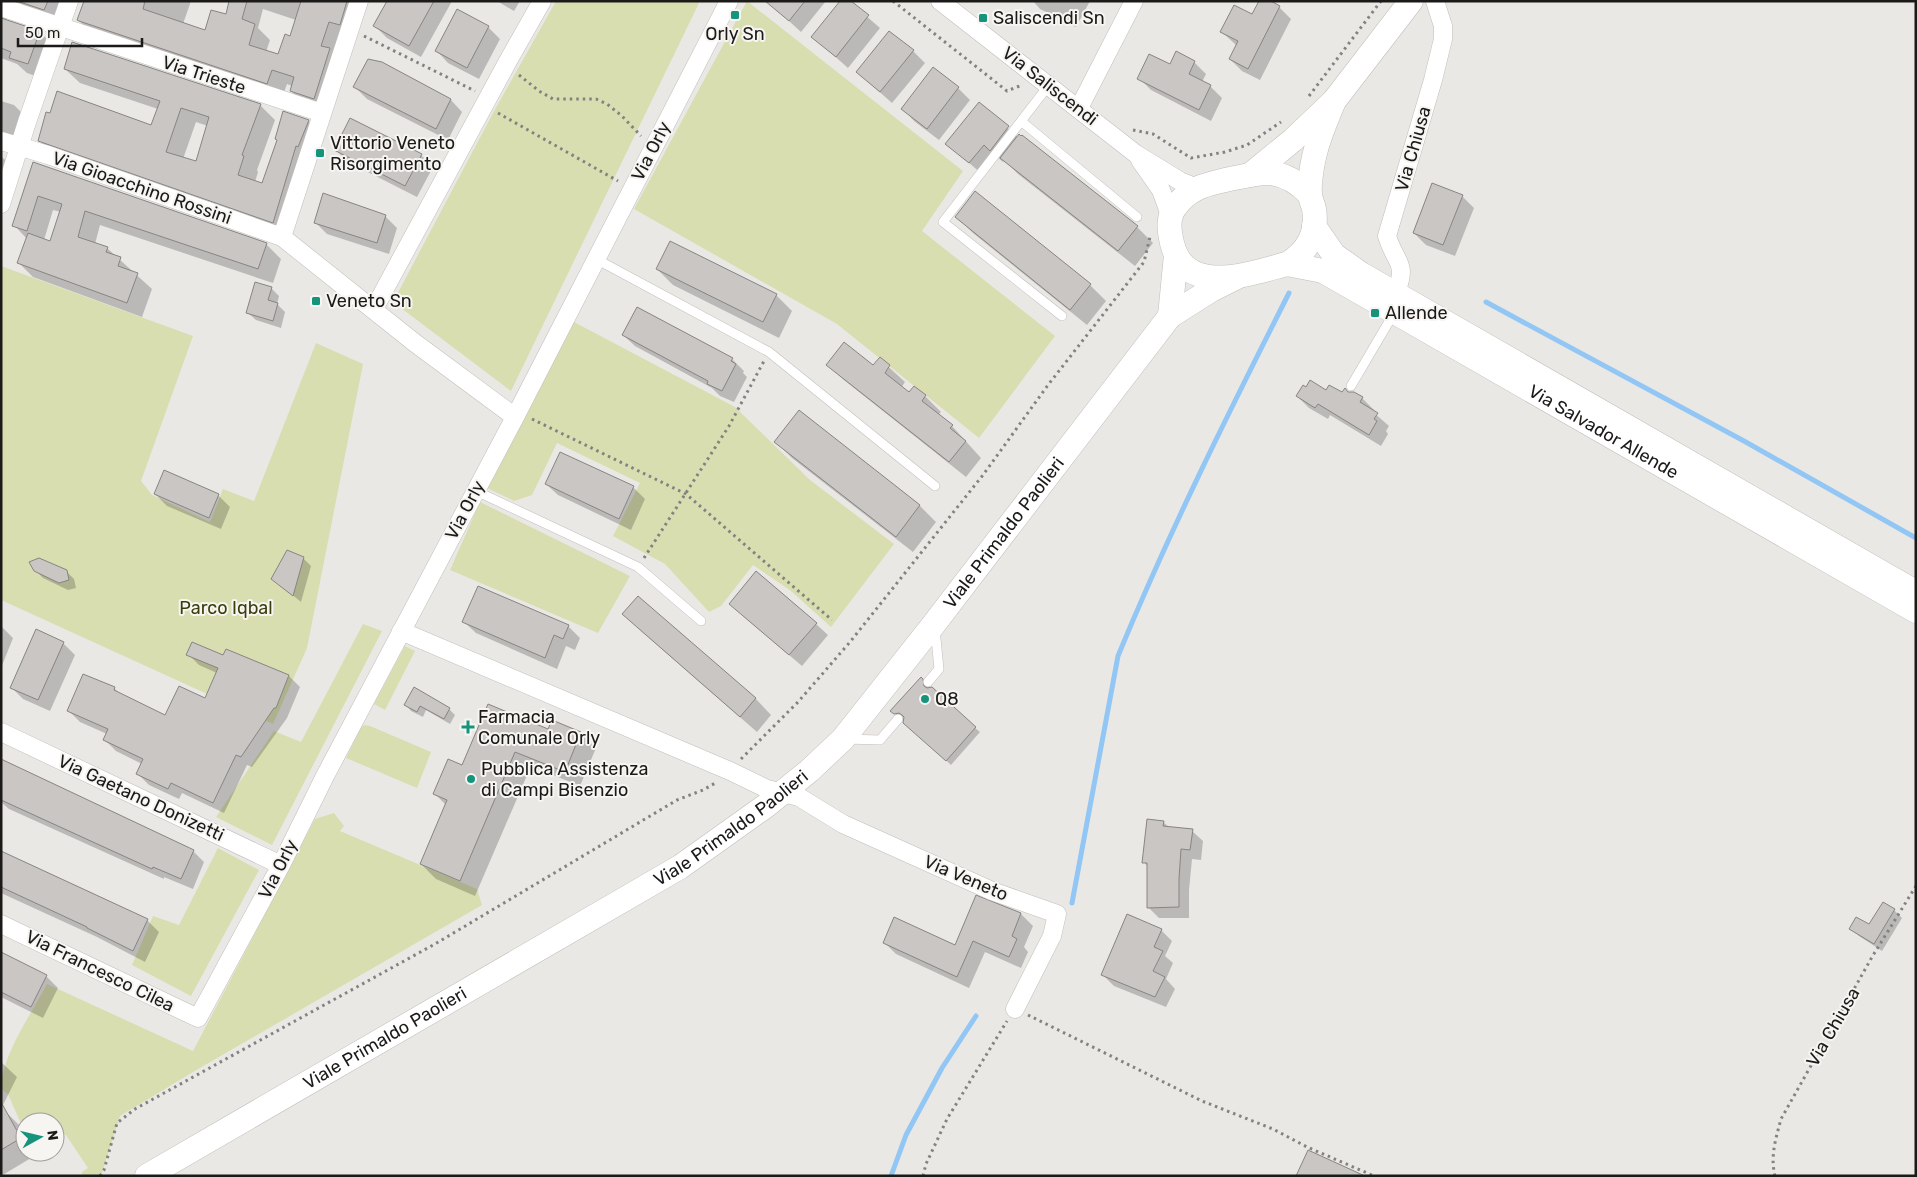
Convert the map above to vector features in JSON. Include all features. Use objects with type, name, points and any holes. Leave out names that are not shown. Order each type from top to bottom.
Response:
[{"type":"main road","name":"Viale Primaldo Paolieri","points":[[1250,175],[1293,140],[1334,101],[1411,1]]},
{"type":"main road","name":"Viale Primaldo Paolieri","points":[[1176,254],[1188,268],[1206,276],[1224,278],[1288,264],[1296,258],[1306,248],[1312,237],[1314,210],[1310,194],[1317,143],[1334,101]]},
{"type":"main road","name":"Viale Primaldo Paolieri","points":[[1170,214],[1184,197],[1196,188],[1268,172],[1286,177],[1310,194]]},
{"type":"main road","points":[[1170,214],[1170,232],[1176,254],[1170,316]]},
{"type":"main road","name":"Via Salvador Allende","points":[[1314,226],[1334,255],[1361,274],[1395,303],[1916,611]]},
{"type":"main road","name":"Via Salvador Allende","points":[[1288,264],[1322,271],[1395,303],[1916,592]]},
{"type":"main road","name":"Viale Primaldo Paolieri","points":[[147,1176],[680,867],[742,825],[783,792],[843,739],[934,624],[1170,316],[1236,276]]},
{"type":"street","points":[[1,204],[70,1]]},
{"type":"street","points":[[282,237],[359,1]]},
{"type":"street","points":[[374,309],[542,1]]},
{"type":"street","name":"Via Orly","points":[[198,1018],[281,865],[318,789],[515,417],[729,1]]},
{"type":"street","name":"Via Saliscendi","points":[[940,1],[1044,91],[1079,108],[1136,154],[1180,181],[1196,188]]},
{"type":"street","points":[[1079,108],[1134,1]]},
{"type":"street","name":"Via Chiusa","points":[[1395,303],[1402,270],[1387,236],[1433,80],[1443,39],[1443,26],[1435,1]]},
{"type":"street","name":"Via Trieste","points":[[1,7],[322,113]]},
{"type":"street","name":"Via Gioacchino Rossini","points":[[1,141],[282,237],[415,343],[515,417]]},
{"type":"street","name":"Via Saliscendi","points":[[1136,154],[1161,190],[1170,214]]},
{"type":"street","points":[[401,631],[767,789],[783,792]]},
{"type":"street","name":"Via Gaetano Donizetti","points":[[1,732],[281,865]]},
{"type":"street","name":"Via Veneto","points":[[783,792],[799,797],[843,824],[992,891],[1057,914],[1052,936],[1015,1009]]},
{"type":"street","name":"Via Francesco Cilea","points":[[1,924],[198,1018]]},
{"type":"lane","points":[[1044,91],[943,222],[1062,316]]},
{"type":"lane","points":[[1021,121],[1137,217]]},
{"type":"lane","points":[[596,259],[769,352],[936,486]]},
{"type":"lane","points":[[1351,386],[1395,303]]},
{"type":"lane","points":[[476,491],[638,567],[701,621]]},
{"type":"lane","points":[[928,682],[939,670],[934,624]]},
{"type":"lane","points":[[843,739],[880,740],[898,719]]},
{"type":"path","points":[[893,1],[1007,91],[1023,85],[1044,91]]},
{"type":"path","points":[[1308,97],[1381,1]]},
{"type":"path","points":[[508,61],[521,77],[538,91],[553,99],[596,99],[607,104],[622,116],[644,139]]},
{"type":"path","points":[[1131,130],[1153,134],[1192,158],[1225,152],[1247,145],[1283,121]]},
{"type":"path","points":[[100,1176],[104,1170],[117,1123],[134,1109],[435,944],[677,800],[722,780],[818,680],[983,475],[1048,386],[1144,262],[1150,236]]},
{"type":"path","points":[[638,567],[730,426],[769,352]]},
{"type":"path","points":[[515,417],[525,416],[686,494],[832,620]]},
{"type":"path","name":"Via Chiusa","points":[[1775,1176],[1772,1165],[1774,1143],[1781,1119],[1872,957],[1916,886]]},
{"type":"path","points":[[923,1176],[926,1164],[947,1119],[1015,1009],[1202,1101],[1274,1129],[1374,1176]]},
{"type":"green space","points":[[556,1],[700,1],[511,391],[393,302],[493,113]]},
{"type":"green space","points":[[747,1],[963,171],[922,231],[1055,336],[979,438],[837,324],[634,209]]},
{"type":"green space","name":"Parco Iqbal","points":[[1,266],[193,336],[141,481],[152,495],[210,522],[223,489],[254,501],[316,343],[363,364],[307,648],[273,724],[1,600]]},
{"type":"green space","points":[[574,322],[735,407],[810,480],[894,544],[831,627],[791,591],[753,565],[721,606],[709,612],[665,564],[613,536],[640,483],[557,443],[532,495],[514,501],[487,488]]},
{"type":"green space","points":[[480,502],[630,576],[598,633],[450,570]]},
{"type":"green space","points":[[363,624],[382,631],[272,845],[216,817],[274,731],[301,742]]},
{"type":"green space","points":[[405,646],[415,651],[385,710],[374,704]]},
{"type":"green space","points":[[365,725],[431,752],[417,788],[346,758],[361,727]]},
{"type":"green space","points":[[334,813],[344,826],[340,831],[477,889],[482,905],[120,1116],[101,1176],[82,1176],[82,1172],[88,1168],[65,1135],[65,1112],[16,1112],[8,1094],[1,1089],[2,1076],[12,1049],[47,984],[193,1051],[315,819]]},
{"type":"green space","points":[[218,848],[259,870],[191,996],[132,965],[153,916],[179,925]]},
{"type":"building","points":[[17,1],[48,1],[44,10]]},
{"type":"building","points":[[84,1],[145,1],[143,9],[205,30],[211,10],[226,14],[229,1],[247,1],[242,19],[255,24],[249,45],[278,54],[285,34],[290,36],[301,1],[347,1],[340,25],[329,22],[321,46],[330,48],[314,99],[290,91],[294,77],[272,70],[267,84],[79,21],[77,20]]},
{"type":"building","points":[[387,1],[434,1],[409,46],[373,26]]},
{"type":"building","points":[[765,1],[805,1],[789,21]]},
{"type":"building","points":[[840,1],[851,1],[869,15],[836,57],[811,37]]},
{"type":"building","points":[[1259,1],[1271,1],[1280,6],[1248,69],[1229,59],[1238,41],[1220,32],[1234,5],[1252,14]]},
{"type":"building","points":[[457,9],[489,26],[467,68],[435,51]]},
{"type":"building","points":[[1,18],[40,31],[28,64],[9,58],[11,52],[1,48]]},
{"type":"building","points":[[889,31],[914,50],[880,92],[856,72]]},
{"type":"building","points":[[72,42],[261,104],[242,155],[244,156],[238,175],[262,183],[277,140],[275,139],[283,111],[309,120],[298,147],[296,146],[273,223],[38,141],[46,112],[50,113],[57,91],[151,125],[160,101],[64,69]],"holes":[[[181,108],[209,117],[196,161],[166,152]]]},
{"type":"building","points":[[1176,51],[1195,61],[1189,74],[1211,85],[1199,110],[1137,79],[1149,54],[1170,64]]},
{"type":"building","points":[[368,59],[382,62],[451,99],[436,129],[353,87]]},
{"type":"building","points":[[933,67],[959,87],[927,129],[901,109]]},
{"type":"building","points":[[979,102],[1009,126],[990,151],[984,145],[969,163],[945,144]]},
{"type":"building","points":[[350,118],[422,154],[405,186],[334,150]]},
{"type":"building","points":[[1019,134],[1138,226],[1118,251],[1000,158]]},
{"type":"building","points":[[33,162],[267,243],[258,269],[85,211],[78,237],[108,247],[106,252],[121,257],[118,266],[138,273],[127,303],[17,263],[28,233],[50,241],[62,204],[38,196],[27,231],[12,226]]},
{"type":"building","points":[[1432,183],[1463,195],[1443,245],[1413,233]]},
{"type":"building","points":[[975,191],[1091,284],[1070,310],[955,217]]},
{"type":"building","points":[[323,193],[386,215],[377,243],[314,223]]},
{"type":"building","points":[[670,241],[777,294],[763,322],[656,269]]},
{"type":"building","points":[[255,282],[272,287],[268,300],[278,303],[273,321],[246,313]]},
{"type":"building","points":[[637,307],[733,358],[731,361],[736,364],[722,391],[707,384],[708,381],[622,335]]},
{"type":"building","points":[[844,342],[873,365],[880,357],[890,365],[885,373],[909,392],[914,386],[926,395],[922,401],[953,425],[950,428],[966,441],[949,462],[826,365]]},
{"type":"building","points":[[1310,380],[1326,390],[1329,385],[1342,392],[1345,388],[1348,392],[1354,392],[1363,397],[1360,402],[1378,413],[1374,419],[1377,421],[1369,435],[1318,404],[1315,408],[1296,396],[1303,385],[1306,387]]},
{"type":"building","points":[[799,410],[920,505],[896,537],[774,442]]},
{"type":"building","points":[[560,452],[634,486],[619,519],[545,484]]},
{"type":"building","points":[[164,470],[219,494],[209,518],[154,494]]},
{"type":"building","points":[[287,550],[304,557],[293,596],[271,579]]},
{"type":"building","points":[[39,558],[67,570],[69,580],[59,583],[34,571],[29,562]]},
{"type":"building","points":[[756,571],[817,623],[789,655],[729,604]]},
{"type":"building","points":[[478,586],[569,625],[563,639],[554,635],[545,658],[462,622]]},
{"type":"building","points":[[638,596],[756,698],[740,717],[622,614]]},
{"type":"building","points":[[36,629],[64,642],[38,700],[10,688]]},
{"type":"building","points":[[192,642],[223,655],[226,649],[289,675],[276,708],[274,708],[241,757],[236,755],[213,803],[171,783],[168,789],[136,774],[143,759],[103,740],[108,729],[67,711],[83,674],[115,687],[114,690],[165,715],[179,686],[205,698],[218,668],[186,655]]},
{"type":"building","points":[[921,677],[924,686],[927,688],[932,687],[976,727],[946,761],[903,723],[904,717],[902,715],[899,713],[894,714],[890,711]]},
{"type":"building","points":[[414,687],[450,708],[444,719],[420,706],[417,712],[404,705]]},
{"type":"building","name":"Pubblica Assistenza di Campi Bisenzio","points":[[488,704],[548,729],[552,720],[581,732],[565,772],[515,752],[460,881],[420,864],[447,800],[433,794],[448,759],[462,765]]},
{"type":"building","points":[[1,759],[194,850],[181,879],[153,867],[152,869],[1,800]]},
{"type":"building","points":[[1147,819],[1164,821],[1163,826],[1193,829],[1190,850],[1181,849],[1179,907],[1147,908],[1147,863],[1142,863]]},
{"type":"building","points":[[1,851],[148,919],[133,951],[87,927],[1,887]]},
{"type":"building","points":[[976,895],[1021,913],[1012,936],[1017,939],[1009,957],[973,941],[957,977],[883,943],[894,917],[955,945]]},
{"type":"building","points":[[1883,902],[1895,909],[1874,944],[1849,929],[1856,917],[1869,924]]},
{"type":"building","points":[[1127,914],[1162,929],[1154,947],[1163,951],[1153,971],[1165,977],[1155,997],[1101,975]]},
{"type":"building","points":[[1,952],[47,975],[31,1007],[1,992]]},
{"type":"building","points":[[1,1102],[15,1127],[15,1142],[1,1150]]},
{"type":"building","points":[[1308,1150],[1365,1176],[1296,1176]]},
{"type":"waterway","points":[[1072,903],[1118,656],[1179,518],[1289,293]]},
{"type":"waterway","points":[[1486,302],[1744,441],[1916,538]]},
{"type":"waterway","points":[[891,1176],[906,1135],[942,1068],[976,1016]]},
{"type":"place","name":"Orly Sn","points":[[735,15]]},
{"type":"place","name":"Saliscendi Sn","points":[[983,18]]},
{"type":"place","name":"Vittorio Veneto Risorgimento","points":[[320,153]]},
{"type":"place","name":"Veneto Sn","points":[[316,301]]},
{"type":"place","name":"Allende","points":[[1375,313]]},
{"type":"place","name":"Q8","points":[[925,699]]},
{"type":"place","name":"Farmacia Comunale Orly","points":[[468,727]]},
{"type":"place","name":"Pubblica Assistenza di Campi Bisenzio","points":[[471,779]]}]
